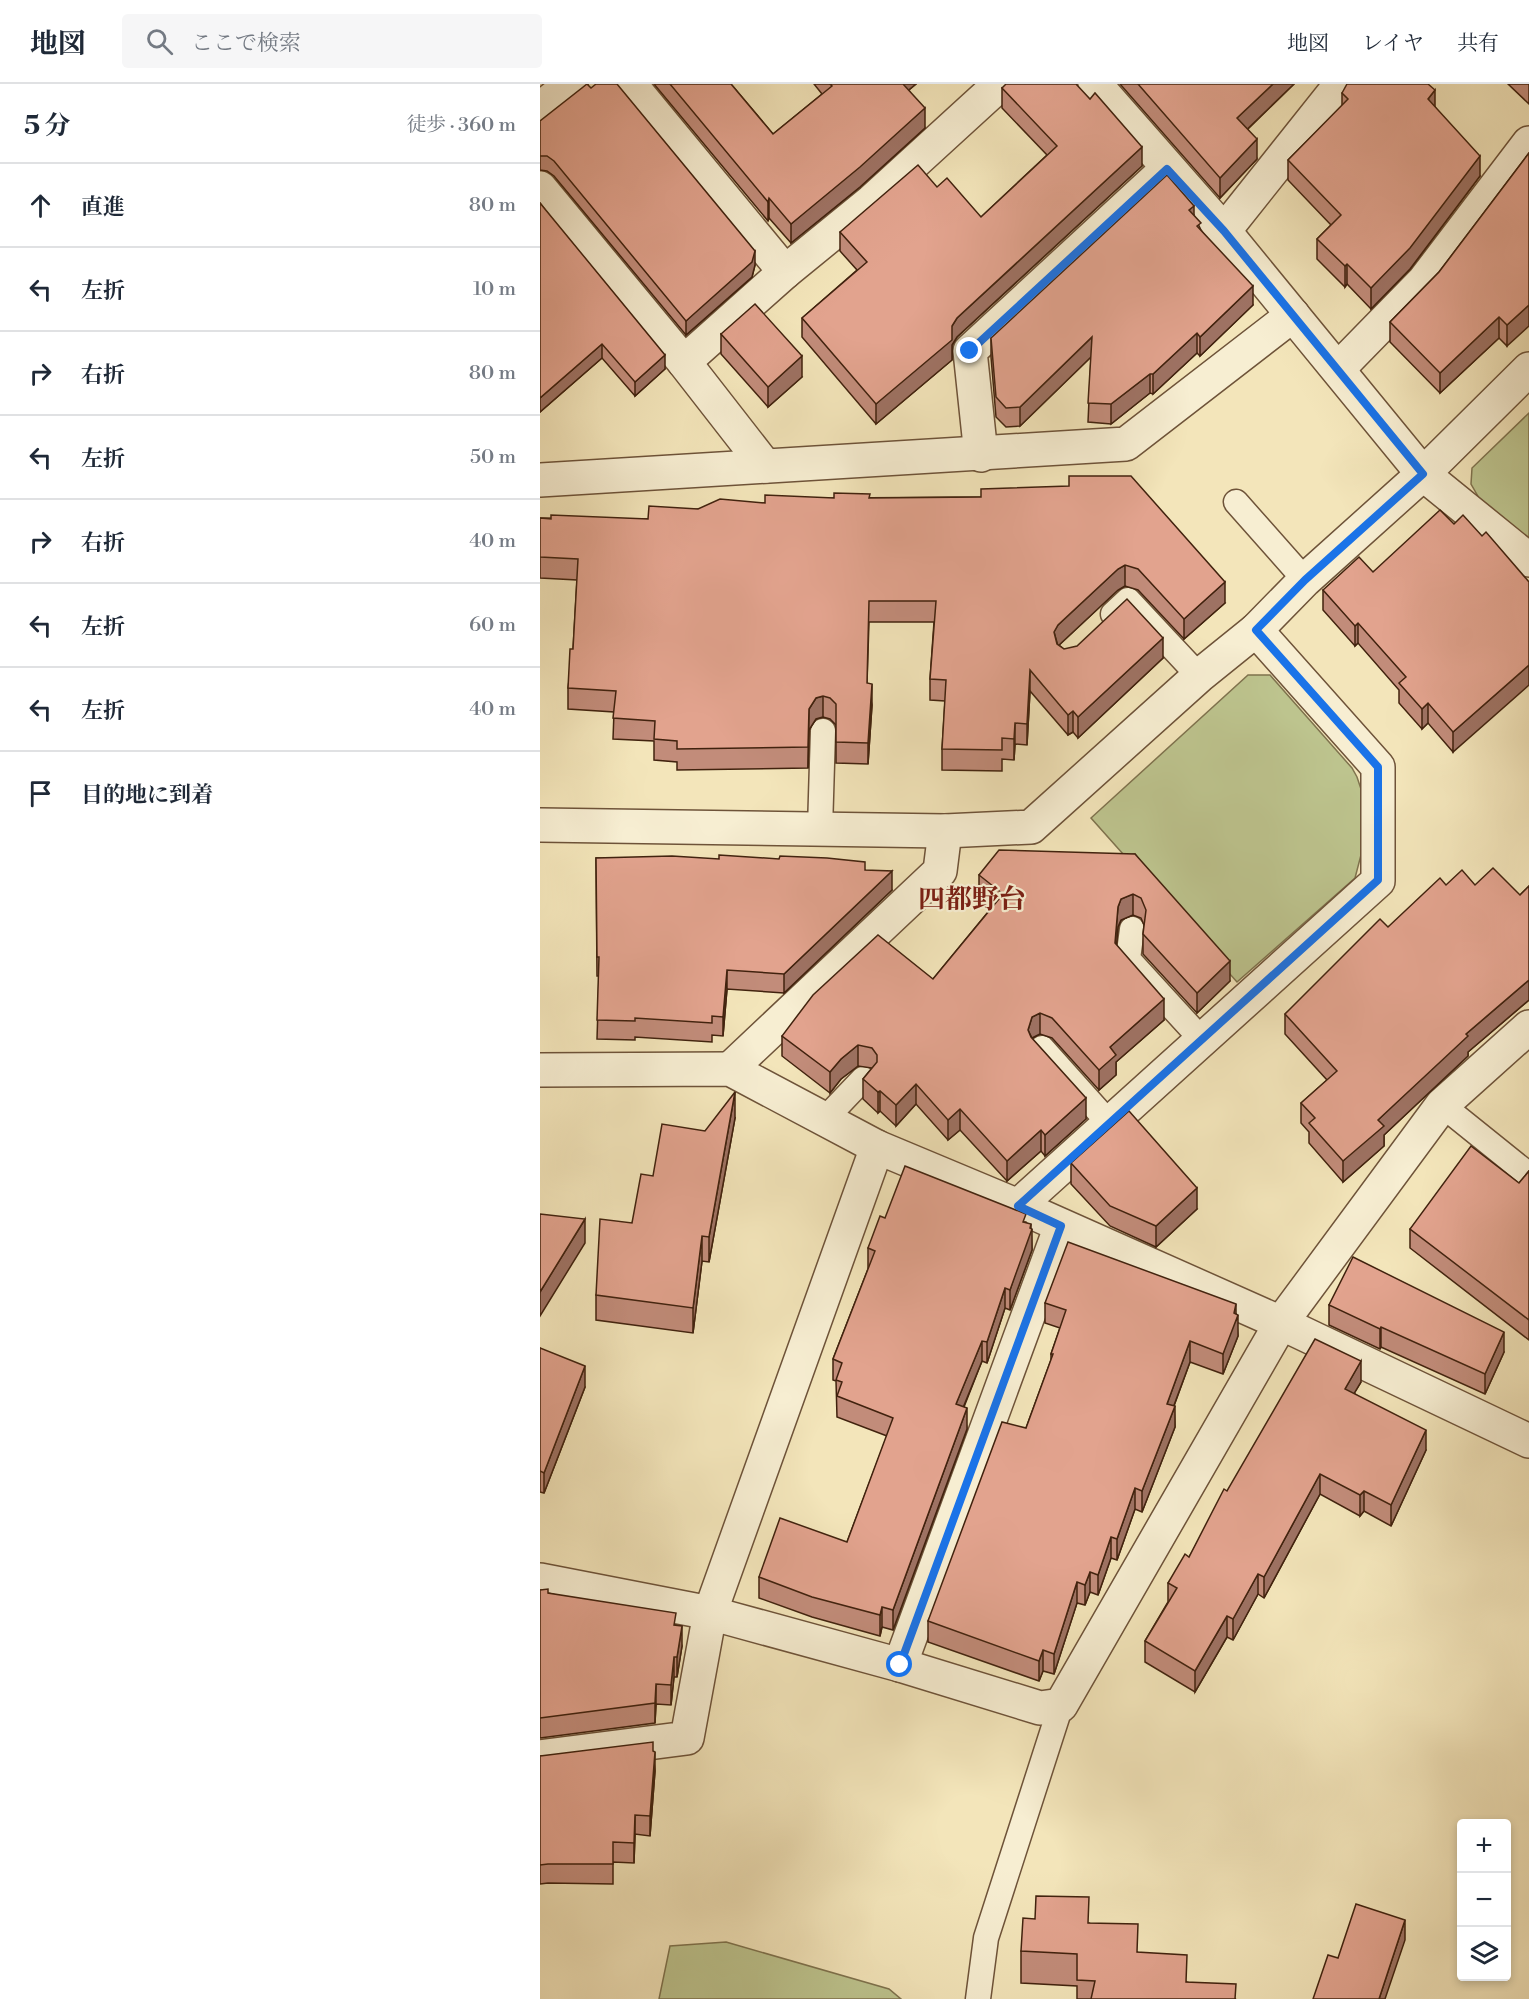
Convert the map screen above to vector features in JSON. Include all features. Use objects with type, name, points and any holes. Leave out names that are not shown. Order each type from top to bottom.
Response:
[{"type":"street","points":[[540,110],[571,84]]},
{"type":"street","points":[[630,84],[784,272]]},
{"type":"street","points":[[684,362],[784,272],[872,201],[1000,84]]},
{"type":"street","points":[[1095,84],[1167,169],[1224,231],[1423,474],[1529,560]]},
{"type":"street","points":[[1224,231],[1341,84]]},
{"type":"street","points":[[1338,369],[1424,281],[1529,143]]},
{"type":"street","points":[[981,455],[970,351],[1167,169]]},
{"type":"street","points":[[540,188],[684,362],[765,466]]},
{"type":"street","points":[[540,480],[981,455],[1126,444],[1293,315]]},
{"type":"street","points":[[540,825],[945,831],[1031,827],[1199,676],[1256,630],[1305,580],[1423,474],[1529,369]]},
{"type":"street","points":[[1018,1206],[1378,880],[1378,767],[1256,630]]},
{"type":"street","points":[[730,1070],[940,872],[945,831]]},
{"type":"street","points":[[540,1580],[710,1613],[900,1665],[1040,1708],[1061,1705],[1281,1323],[1442,1105],[1529,1027]]},
{"type":"street","points":[[540,1070],[730,1070],[877,1147],[1018,1206],[1281,1323],[1529,1441]]},
{"type":"street","points":[[540,1757],[687,1738],[710,1613],[877,1147]]},
{"type":"street","points":[[900,1665],[1061,1226]]},
{"type":"lane","points":[[1236,502],[1305,580]]},
{"type":"lane","points":[[1094,632],[1128,600],[1199,676]]},
{"type":"lane","points":[[820,829],[823,731]]},
{"type":"lane","points":[[1132,929],[1128,959],[1202,1040]]},
{"type":"lane","points":[[1042,1048],[1110,1123]]},
{"type":"lane","points":[[824,1120],[863,1079]]},
{"type":"lane","points":[[1442,1105],[1529,1175]]},
{"type":"lane","points":[[978,1999],[986,1938],[1061,1705]]},
{"type":"green space","points":[[1529,413],[1529,540],[1479,498],[1471,484],[1472,468]]},
{"type":"green space","points":[[1248,675],[1270,675],[1352,768],[1361,789],[1361,855],[1355,878],[1237,982],[1091,818]]},
{"type":"green space","points":[[726,1942],[889,1989],[901,1999],[659,1999],[670,1946]]},
{"type":"building","points":[[587,84],[591,88],[596,84],[617,84],[755,251],[752,262],[686,321],[554,161],[547,156],[540,156],[540,121]]},
{"type":"building","points":[[670,84],[731,84],[773,134],[832,86],[830,84],[903,84],[925,108],[860,167],[791,224],[769,198],[768,202]]},
{"type":"building","points":[[1006,84],[1076,84],[1090,99],[1095,93],[1142,147],[957,318],[952,326],[952,340],[876,404],[802,318],[867,262],[840,232],[918,165],[937,187],[947,178],[981,217],[1057,146],[1002,88]]},
{"type":"building","points":[[1138,84],[1273,84],[1237,118],[1257,139],[1220,178]]},
{"type":"building","points":[[1347,84],[1428,84],[1435,90],[1428,99],[1480,156],[1410,248],[1371,288],[1317,239],[1341,215],[1288,160],[1348,99],[1342,93]]},
{"type":"building","points":[[1529,153],[1529,305],[1507,325],[1499,317],[1440,373],[1390,322],[1439,272]]},
{"type":"building","points":[[1167,175],[1194,206],[1189,210],[1201,223],[1197,226],[1253,286],[1200,337],[1197,333],[1153,374],[1111,404],[1088,403],[1092,337],[1020,407],[1006,408],[996,397],[991,338]]},
{"type":"building","points":[[540,203],[665,355],[635,382],[602,344],[540,398]]},
{"type":"building","points":[[755,304],[802,356],[768,387],[721,334]]},
{"type":"building","points":[[1069,476],[1131,476],[1225,582],[1184,619],[1138,569],[1125,565],[1118,569],[1058,625],[1054,632],[1057,644],[1064,649],[1077,646],[1127,599],[1163,638],[1078,717],[1073,711],[1068,715],[1030,670],[1027,724],[1015,723],[1014,739],[1002,738],[1002,750],[942,749],[946,680],[930,679],[936,601],[869,601],[867,683],[872,684],[868,743],[836,742],[836,704],[830,698],[823,696],[816,698],[809,709],[808,747],[677,749],[677,741],[654,739],[655,721],[613,718],[616,691],[568,688],[570,649],[573,649],[578,559],[540,557],[540,518],[551,519],[551,515],[648,519],[649,506],[698,509],[720,499],[765,503],[765,495],[834,498],[834,493],[870,494],[869,498],[981,497],[981,489],[1069,486]]},
{"type":"building","points":[[1440,510],[1454,524],[1463,515],[1482,536],[1486,532],[1529,582],[1529,665],[1453,732],[1428,703],[1422,709],[1399,683],[1406,677],[1358,623],[1355,626],[1323,590],[1359,557],[1373,572]]},
{"type":"building","points":[[999,850],[1135,854],[1230,961],[1197,993],[1143,934],[1146,910],[1141,898],[1133,894],[1121,899],[1118,907],[1115,943],[1164,999],[1110,1047],[1116,1055],[1099,1070],[1052,1018],[1040,1013],[1032,1017],[1028,1030],[1031,1037],[1086,1098],[1045,1135],[1041,1130],[1007,1161],[960,1109],[948,1120],[916,1084],[896,1105],[880,1091],[878,1092],[863,1079],[877,1062],[877,1055],[872,1048],[858,1045],[830,1072],[782,1036],[813,995],[878,935],[933,979],[1003,894],[979,875]]},
{"type":"building","points":[[719,855],[779,859],[780,856],[827,858],[865,862],[865,870],[892,871],[784,974],[727,970],[723,1017],[712,1016],[712,1023],[635,1018],[635,1021],[597,1020],[599,957],[597,957],[596,858],[672,856],[719,859]]},
{"type":"building","points":[[1493,868],[1520,895],[1529,886],[1529,980],[1466,1034],[1468,1036],[1378,1120],[1384,1126],[1343,1161],[1309,1123],[1315,1118],[1301,1103],[1337,1071],[1285,1014],[1380,919],[1388,927],[1440,878],[1446,885],[1462,870],[1475,885]]},
{"type":"building","points":[[735,1092],[709,1237],[702,1236],[693,1308],[596,1295],[600,1219],[632,1223],[641,1174],[653,1176],[662,1124],[705,1131]]},
{"type":"building","points":[[1129,1111],[1197,1188],[1156,1226],[1110,1206],[1071,1163]]},
{"type":"building","points":[[1471,1146],[1519,1183],[1529,1171],[1529,1320],[1410,1229]]},
{"type":"building","points":[[905,1166],[1026,1214],[1023,1222],[1031,1224],[1032,1229],[1010,1290],[1005,1288],[987,1342],[982,1341],[956,1404],[967,1408],[893,1610],[882,1607],[880,1615],[812,1597],[759,1577],[780,1518],[847,1542],[893,1418],[837,1396],[842,1382],[836,1380],[842,1363],[833,1359],[875,1251],[868,1248],[880,1216],[885,1218]]},
{"type":"building","points":[[540,1214],[585,1219],[540,1292]]},
{"type":"building","points":[[1068,1242],[1236,1304],[1234,1313],[1238,1315],[1223,1354],[1190,1341],[1167,1404],[1175,1406],[1142,1491],[1135,1488],[1117,1539],[1111,1537],[1098,1575],[1090,1572],[1085,1585],[1077,1582],[1054,1654],[1043,1650],[1039,1661],[928,1621],[1002,1422],[1026,1428],[1053,1354],[1051,1354],[1066,1310],[1045,1303]]},
{"type":"building","points":[[1353,1257],[1504,1332],[1485,1374],[1329,1305]]},
{"type":"building","points":[[1315,1339],[1361,1361],[1345,1389],[1426,1430],[1391,1505],[1364,1491],[1360,1495],[1320,1474],[1264,1577],[1258,1574],[1233,1619],[1227,1616],[1195,1671],[1145,1641],[1177,1588],[1168,1583],[1185,1554],[1189,1557],[1224,1489],[1227,1491]]},
{"type":"building","points":[[540,1348],[585,1366],[544,1473],[540,1471]]},
{"type":"building","points":[[548,1589],[548,1593],[676,1613],[674,1625],[682,1626],[677,1657],[674,1657],[671,1685],[656,1684],[655,1703],[540,1718],[540,1590]]},
{"type":"building","points":[[653,1742],[655,1752],[650,1816],[635,1815],[634,1843],[613,1842],[613,1864],[540,1865],[540,1756]]},
{"type":"building","points":[[1036,1896],[1089,1897],[1088,1923],[1138,1924],[1137,1952],[1187,1955],[1186,1982],[1236,1984],[1235,1999],[1091,1999],[1095,1981],[1077,1980],[1077,1954],[1021,1951],[1023,1918],[1035,1919]]},
{"type":"building","points":[[1356,1904],[1405,1920],[1379,1999],[1313,1999],[1328,1955],[1338,1958]]},
{"type":"district","name":"四都野台","points":[[972,900]]},
{"type":"route","points":[[900,1665],[1061,1226],[1018,1206],[1378,880],[1378,767],[1256,630],[1305,580],[1423,474],[1224,231],[1167,169],[970,351]]}]
